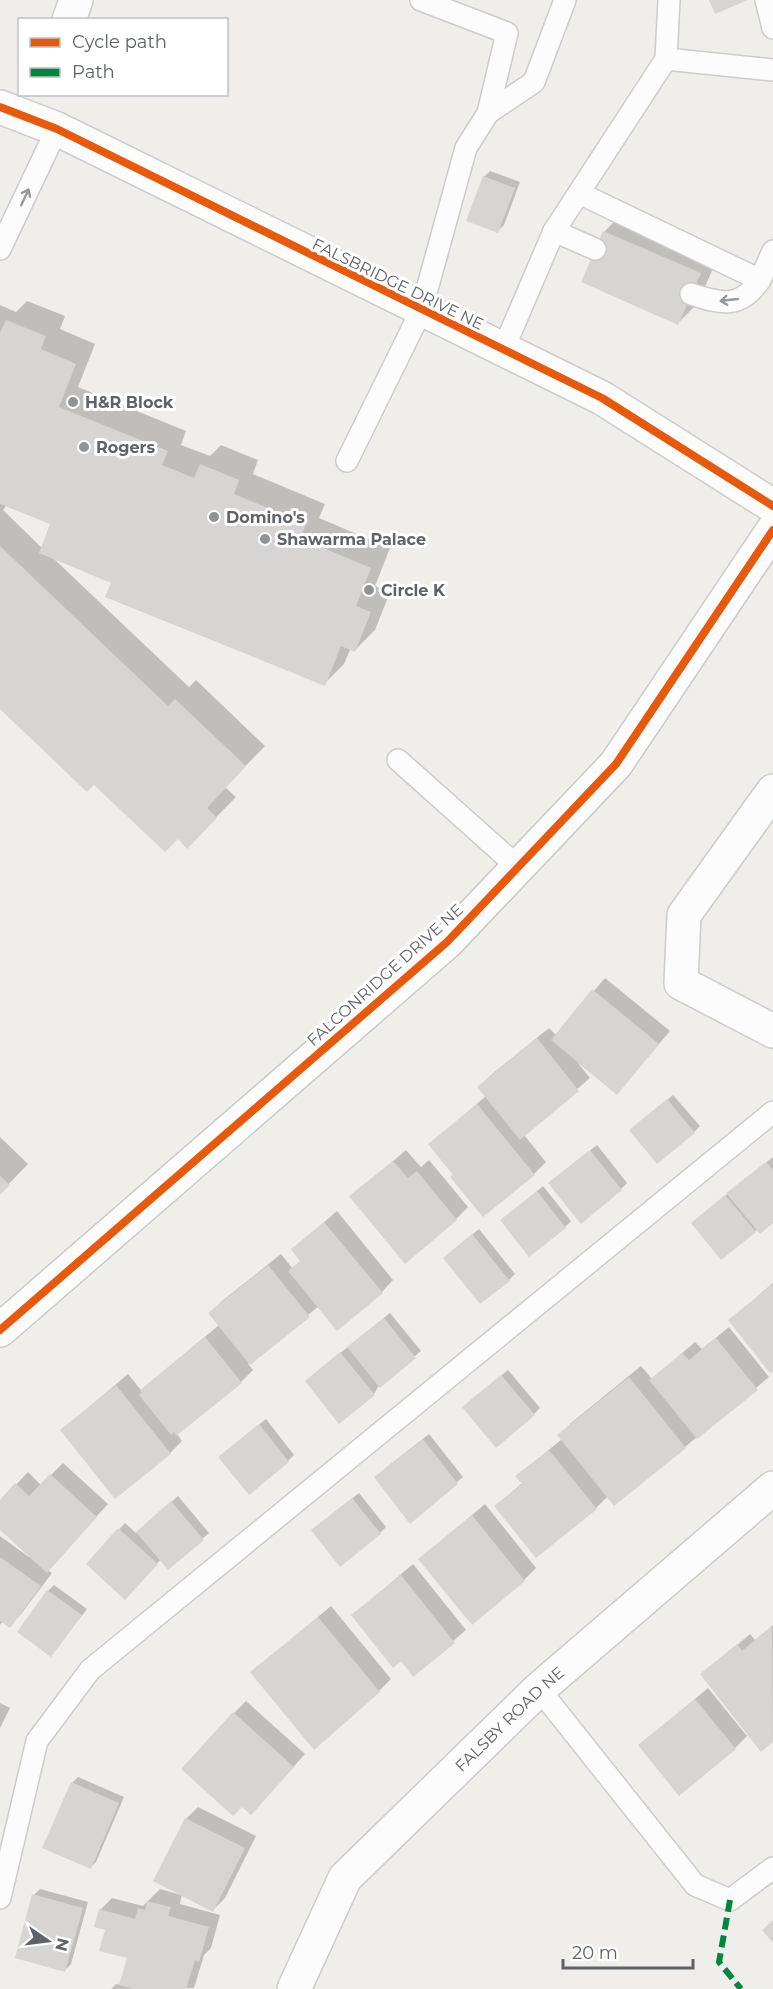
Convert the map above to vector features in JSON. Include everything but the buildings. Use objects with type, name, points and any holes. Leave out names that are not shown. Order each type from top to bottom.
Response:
[{"type":"street","points":[[70,18],[76,0]]},
{"type":"street","name":"FALSBRIDGE DRIVE NE","points":[[23,113],[421,311],[602,398],[773,506]]},
{"type":"street","name":"FALCONRIDGE DRIVE NE","points":[[0,1330],[447,942],[616,764],[773,530]]},
{"type":"street","points":[[773,791],[684,915],[681,982],[773,1031]]},
{"type":"street","name":"FALSBY ROAD NE","points":[[294,1989],[345,1878],[539,1689],[773,1488]]},
{"type":"lane","points":[[347,461],[421,311],[466,148],[488,113],[507,33],[421,0]]},
{"type":"lane","points":[[488,113],[534,82],[565,0]]},
{"type":"lane","points":[[503,350],[554,231],[666,59],[669,0]]},
{"type":"lane","points":[[766,0],[773,28]]},
{"type":"lane","points":[[666,59],[773,70]]},
{"type":"lane","points":[[0,249],[23,113]]},
{"type":"lane","points":[[579,193],[760,280]]},
{"type":"lane","points":[[554,231],[595,249]]},
{"type":"lane","points":[[691,294],[713,301],[734,302],[750,296],[773,251]]},
{"type":"lane","points":[[398,760],[518,867]]},
{"type":"lane","points":[[0,1898],[37,1741],[90,1670],[773,1112]]},
{"type":"lane","points":[[539,1689],[695,1885],[730,1900],[773,1868]]},
{"type":"marked path","points":[[730,1900],[719,1962],[741,1989]]},
{"type":"cycle path","points":[[0,107],[57,129],[602,398],[773,506]]},
{"type":"cycle path","points":[[0,1330],[447,942],[616,764],[773,530]]},
{"type":"place","name":"H&R Block","points":[[73,402]]},
{"type":"place","name":"Rogers","points":[[84,447]]},
{"type":"place","name":"Domino's","points":[[214,517]]},
{"type":"place","name":"Shawarma Palace","points":[[265,539]]},
{"type":"place","name":"Circle K","points":[[369,590]]}]
